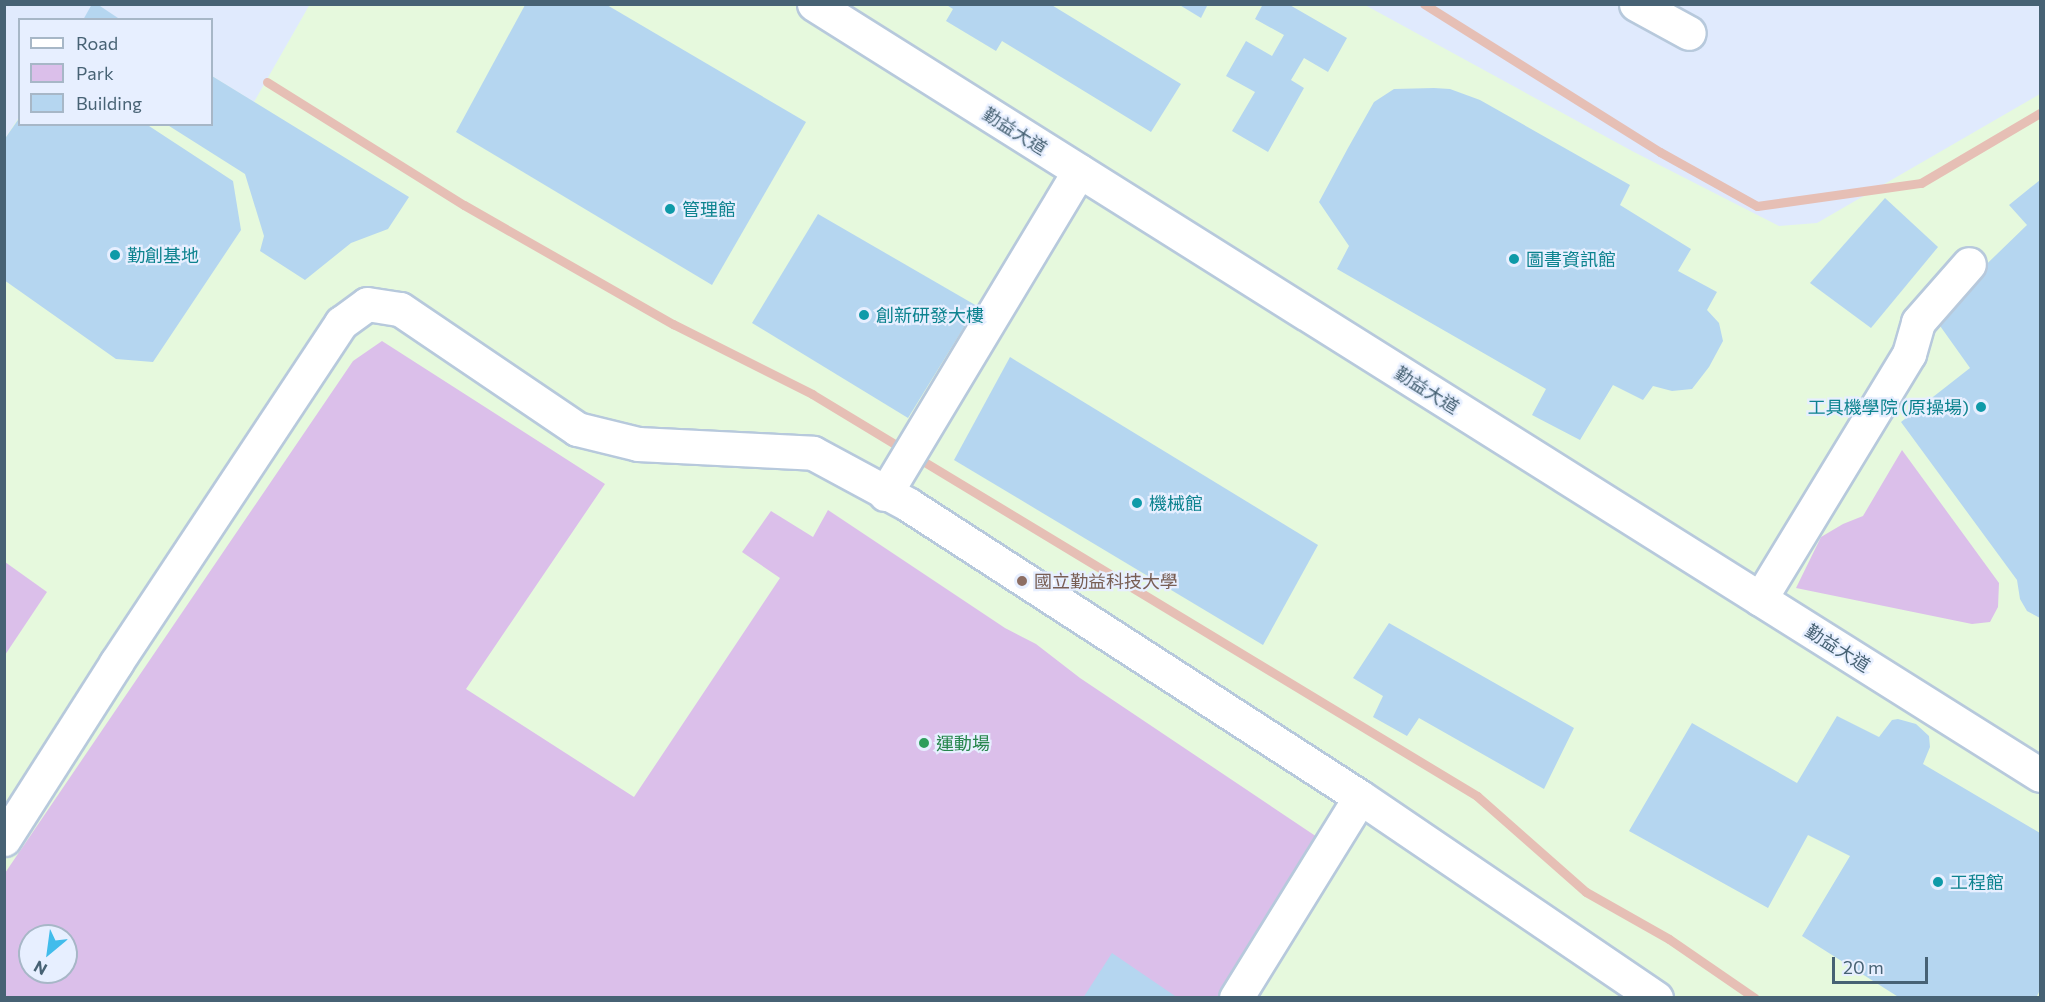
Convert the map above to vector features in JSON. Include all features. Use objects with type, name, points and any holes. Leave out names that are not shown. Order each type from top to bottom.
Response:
[{"type":"street","name":"勤益大道","points":[[814,4],[2040,775]]},
{"type":"street","points":[[1636,4],[1689,33]]},
{"type":"street","points":[[892,482],[1078,171]]},
{"type":"street","points":[[1760,599],[1909,354],[1918,322],[1969,264]]},
{"type":"street","points":[[4,839],[116,663],[341,323],[367,304],[400,309],[577,429],[638,444],[813,453],[892,482],[909,505],[1360,797],[1656,998]]},
{"type":"street","points":[[1236,998],[1360,797]]},
{"type":"shaded area","name":"國立勤益科技大學","points":[[310,4],[1365,5],[1632,151],[1779,226],[1817,223],[2040,94],[2040,997],[5,997],[4,140],[18,119],[18,126],[213,126],[213,77],[254,102]]},
{"type":"green space","name":"運動場","points":[[382,341],[605,484],[466,689],[634,797],[780,578],[742,552],[771,511],[813,537],[828,510],[1005,628],[1036,644],[1080,678],[1323,841],[1218,997],[5,998],[5,873],[353,361]]},
{"type":"green space","points":[[1902,450],[1999,583],[1998,607],[1990,622],[1972,624],[1796,588],[1821,537],[1863,516]]},
{"type":"green space","points":[[5,562],[47,592],[5,655]]},
{"type":"building","points":[[92,4],[97,4],[118,18],[84,18]]},
{"type":"building","points":[[945,4],[1050,4],[1181,84],[1151,132],[1002,41],[996,51],[946,21],[953,9]]},
{"type":"building","points":[[1178,4],[1208,4],[1201,18]]},
{"type":"building","points":[[1263,4],[1288,4],[1347,38],[1328,72],[1304,58],[1291,80],[1304,88],[1268,152],[1232,131],[1255,92],[1226,76],[1246,41],[1272,56],[1284,35],[1255,19]]},
{"type":"building","name":"管理館","points":[[525,5],[607,5],[806,122],[712,285],[456,132]]},
{"type":"building","points":[[213,77],[409,197],[388,229],[351,243],[305,280],[260,251],[264,236],[245,174],[169,126],[213,126]]},
{"type":"building","name":"圖書資訊館","points":[[1394,89],[1450,89],[1480,100],[1630,185],[1620,205],[1691,249],[1678,271],[1717,292],[1707,310],[1719,323],[1723,341],[1709,367],[1692,389],[1672,391],[1653,386],[1643,400],[1613,385],[1580,440],[1532,415],[1546,389],[1337,269],[1349,246],[1319,202],[1374,102]]},
{"type":"building","name":"勤創基地","points":[[18,120],[18,126],[149,126],[233,181],[241,230],[153,362],[116,359],[4,280],[4,140]]},
{"type":"building","name":"工具機學院 (原操場)","points":[[2040,180],[2040,618],[2027,611],[2020,599],[2017,580],[1901,422],[1970,368],[1933,316],[2027,225],[2009,205]]},
{"type":"building","points":[[1885,198],[1938,247],[1871,328],[1810,283]]},
{"type":"building","name":"創新研發大樓","points":[[818,214],[977,306],[908,418],[752,323]]},
{"type":"building","name":"機械館","points":[[1010,357],[1318,545],[1263,645],[954,460]]},
{"type":"building","points":[[1389,623],[1574,728],[1544,789],[1419,718],[1407,736],[1373,717],[1383,696],[1353,678]]},
{"type":"building","name":"工程館","points":[[1837,716],[1879,737],[1892,720],[1898,719],[1916,724],[1929,736],[1930,747],[1923,764],[2040,833],[2040,990],[2036,998],[1900,998],[1802,936],[1850,856],[1808,835],[1768,908],[1629,831],[1692,723],[1797,783]]},
{"type":"building","points":[[1112,953],[1178,998],[1083,998]]},
{"type":"waterway","points":[[1424,4],[1660,152],[1757,206],[1921,183],[2040,113]]},
{"type":"waterway","points":[[267,82],[464,205],[673,324],[812,394],[1477,796],[1586,892],[1669,939],[1755,998]]},
{"type":"place","name":"管理館","points":[[670,209]]},
{"type":"place","name":"勤創基地","points":[[115,255]]},
{"type":"place","name":"圖書資訊館","points":[[1514,259]]},
{"type":"place","name":"創新研發大樓","points":[[864,315]]},
{"type":"place","name":"工具機學院 (原操場)","points":[[1981,407]]},
{"type":"place","name":"機械館","points":[[1137,503]]},
{"type":"place","name":"國立勤益科技大學","points":[[1022,581]]},
{"type":"place","name":"運動場","points":[[924,743]]},
{"type":"place","name":"工程館","points":[[1938,882]]}]
